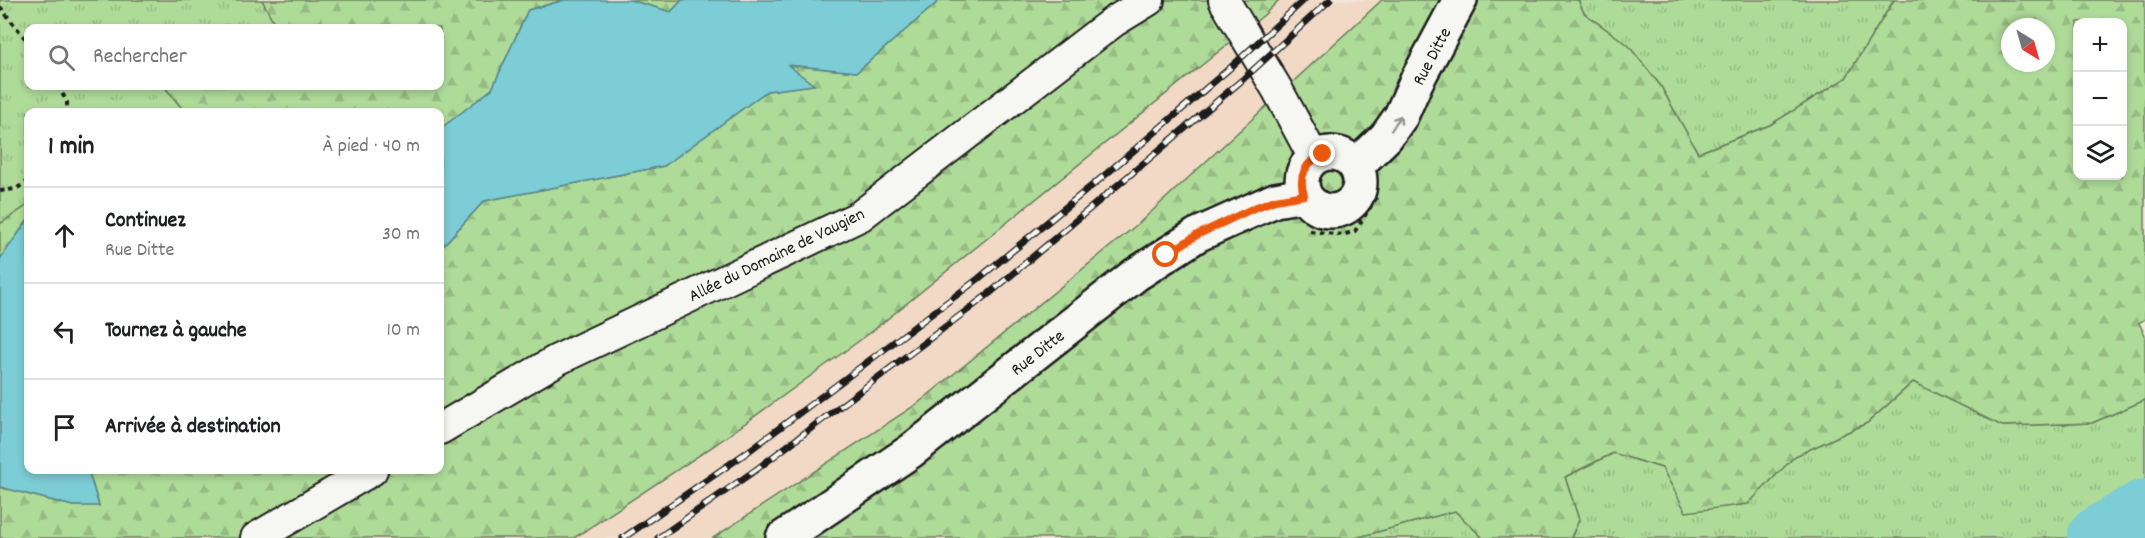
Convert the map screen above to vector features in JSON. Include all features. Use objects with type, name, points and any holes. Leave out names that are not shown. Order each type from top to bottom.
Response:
[{"type":"street","name":"Allée du Domaine de Vaugien","points":[[444,427],[557,360],[860,216],[1113,22],[1149,0]]},
{"type":"street","points":[[1224,0],[1277,89],[1314,158]]},
{"type":"street","name":"Rue Ditte","points":[[1356,166],[1386,137],[1401,116],[1416,82],[1460,0]]},
{"type":"street","points":[[1323,154],[1341,154],[1356,166],[1361,184],[1359,194],[1346,208],[1327,212],[1310,203],[1304,195],[1302,178],[1304,171],[1314,158],[1323,154]]},
{"type":"street","name":"Rue Ditte","points":[[783,538],[911,451],[1135,275],[1197,235],[1275,200],[1304,195]]},
{"type":"street","points":[[256,538],[365,474]]},
{"type":"path","points":[[0,7],[24,37]]},
{"type":"path","points":[[60,90],[67,102],[67,108]]},
{"type":"path","points":[[0,191],[16,189],[24,184]]},
{"type":"shaded area","points":[[1279,0],[1382,0],[1139,223],[917,404],[712,538],[574,538],[715,445],[1264,15]]},
{"type":"green space","points":[[0,0],[262,0],[275,24],[24,24],[24,90],[167,90],[182,108],[24,108],[24,208],[0,224]]},
{"type":"green space","points":[[262,0],[565,0],[528,10],[492,89],[444,126],[444,108],[182,108],[167,90],[444,90],[444,24],[275,24]]},
{"type":"green space","points":[[630,0],[682,0],[671,12]]},
{"type":"green space","points":[[940,0],[1279,0],[1264,15],[870,333],[715,445],[574,538],[0,538],[0,487],[73,506],[99,505],[89,474],[444,474],[444,245],[484,201],[664,166],[767,91],[813,85],[786,65],[857,72]]},
{"type":"green space","points":[[1382,0],[1578,0],[1584,13],[1628,45],[1660,85],[1698,153],[1770,125],[1846,78],[1894,0],[2145,0],[2145,319],[2139,323],[2145,335],[2145,400],[2092,423],[2002,426],[1913,382],[1867,423],[1795,456],[1748,504],[1686,512],[1662,468],[1613,453],[1565,477],[1579,520],[1571,538],[1483,538],[1455,511],[1355,538],[713,538],[917,404],[1139,223]]},
{"type":"green space","points":[[1578,0],[1894,0],[1846,78],[1770,125],[1698,153],[1660,85],[1628,45],[1584,13]]},
{"type":"green space","points":[[24,208],[24,226],[0,259],[0,224]]},
{"type":"green space","points":[[1913,382],[2003,426],[2092,423],[2145,400],[2145,538],[1571,538],[1579,520],[1565,477],[1614,453],[1662,468],[1686,511],[1747,504],[1795,456],[1867,423]]},
{"type":"green space","points":[[1455,511],[1483,538],[1355,538]]},
{"type":"water","points":[[565,0],[630,0],[671,12],[682,0],[940,0],[857,72],[788,65],[814,85],[767,91],[664,166],[484,201],[444,245],[444,126],[492,89],[528,10]]},
{"type":"water","points":[[24,226],[24,474],[89,474],[99,506],[73,506],[0,487],[0,259]]},
{"type":"waterway","points":[[2099,538],[2145,511]]},
{"type":"railway","points":[[623,538],[746,453],[978,279],[1105,175],[1230,68],[1304,0]]},
{"type":"railway","points":[[658,538],[757,469],[990,293],[1241,81],[1330,0]]},
{"type":"route","points":[[1166,255],[1197,235],[1254,208],[1275,200],[1304,195],[1302,187],[1304,171],[1314,158],[1323,154]]}]
